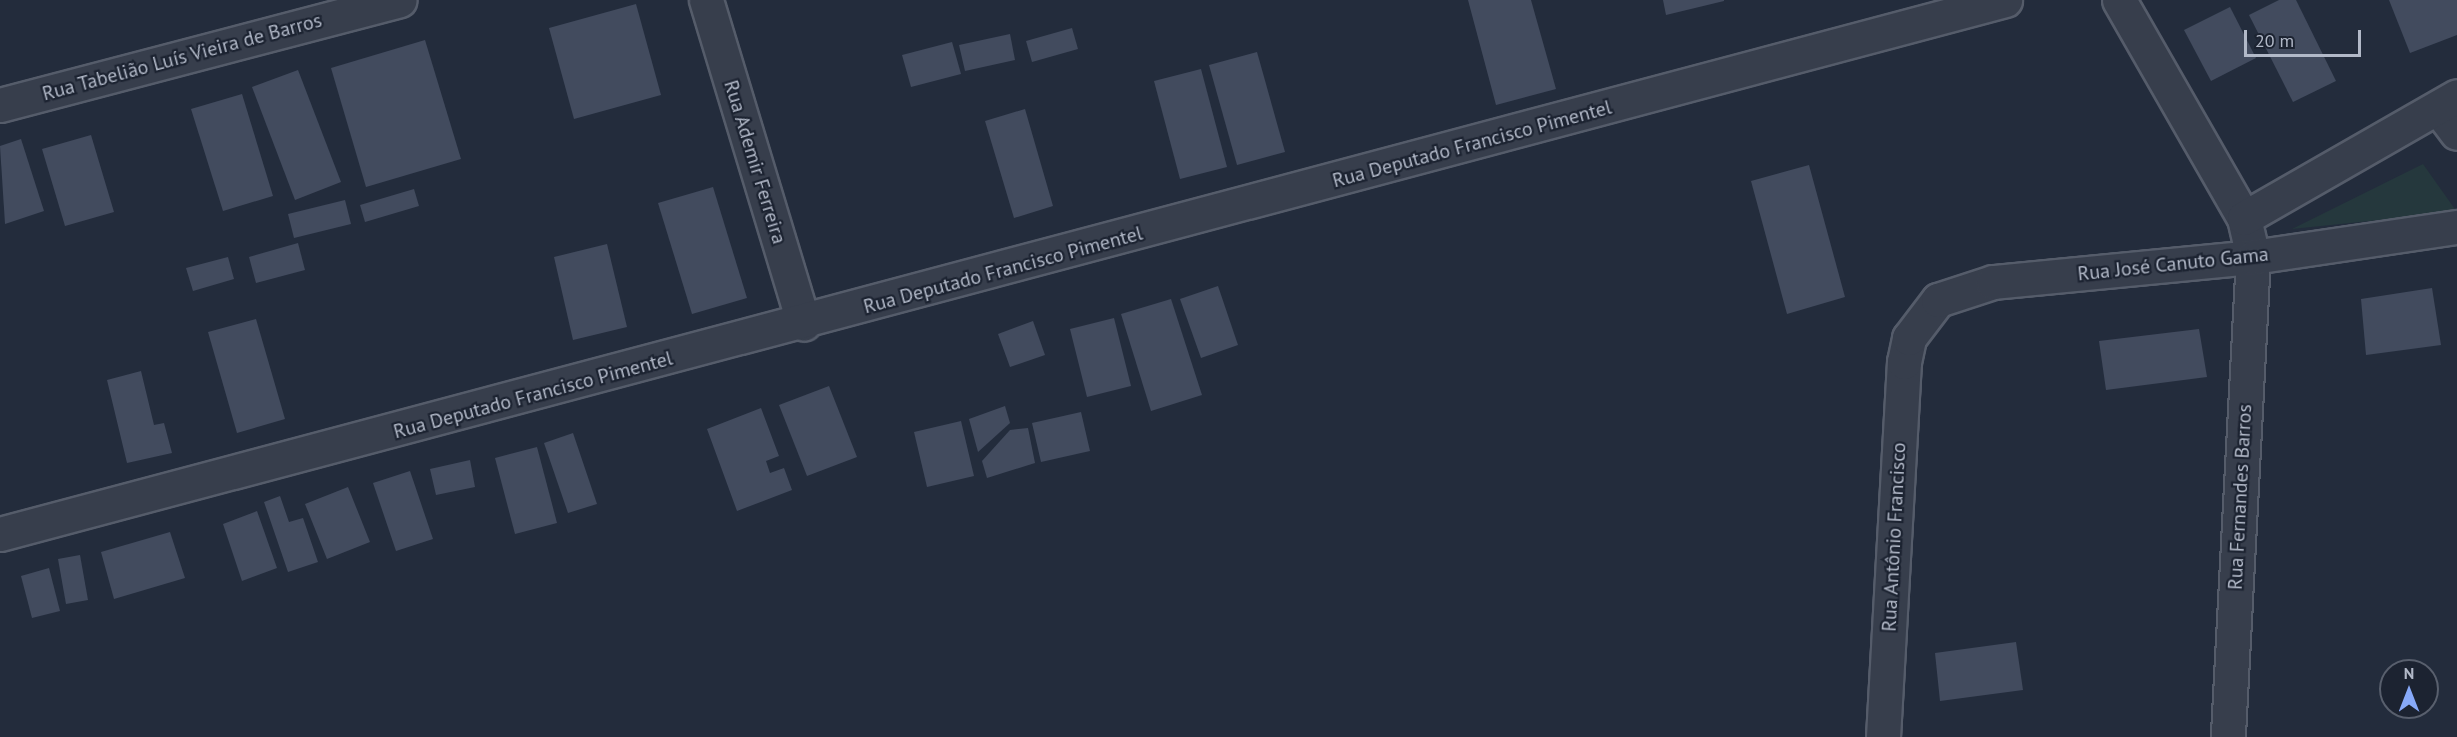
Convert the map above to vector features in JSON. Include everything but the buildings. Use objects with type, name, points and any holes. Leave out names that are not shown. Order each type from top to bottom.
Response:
[{"type":"street","name":"Rua Tabelião Luís Vieira de Barros","points":[[0,105],[399,0]]},
{"type":"street","name":"Rua Ademir Ferreira","points":[[706,0],[804,324]]},
{"type":"street","name":"Rua Deputado Francisco Pimentel","points":[[0,534],[804,324],[2005,0]]},
{"type":"street","name":"Rua Fernandes Barros","points":[[2119,0],[2244,218],[2253,257],[2228,737]]},
{"type":"street","name":"Rua José Canuto Gama","points":[[2244,218],[2447,102]]},
{"type":"street","points":[[2447,102],[2457,133]]},
{"type":"street","name":"Rua José Canuto Gama","points":[[1909,338],[1938,300],[1993,282],[2253,257],[2457,227]]},
{"type":"street","name":"Rua Antônio Francisco","points":[[1883,737],[1909,338]]},
{"type":"green space","points":[[2423,164],[2457,212],[2292,229]]}]
